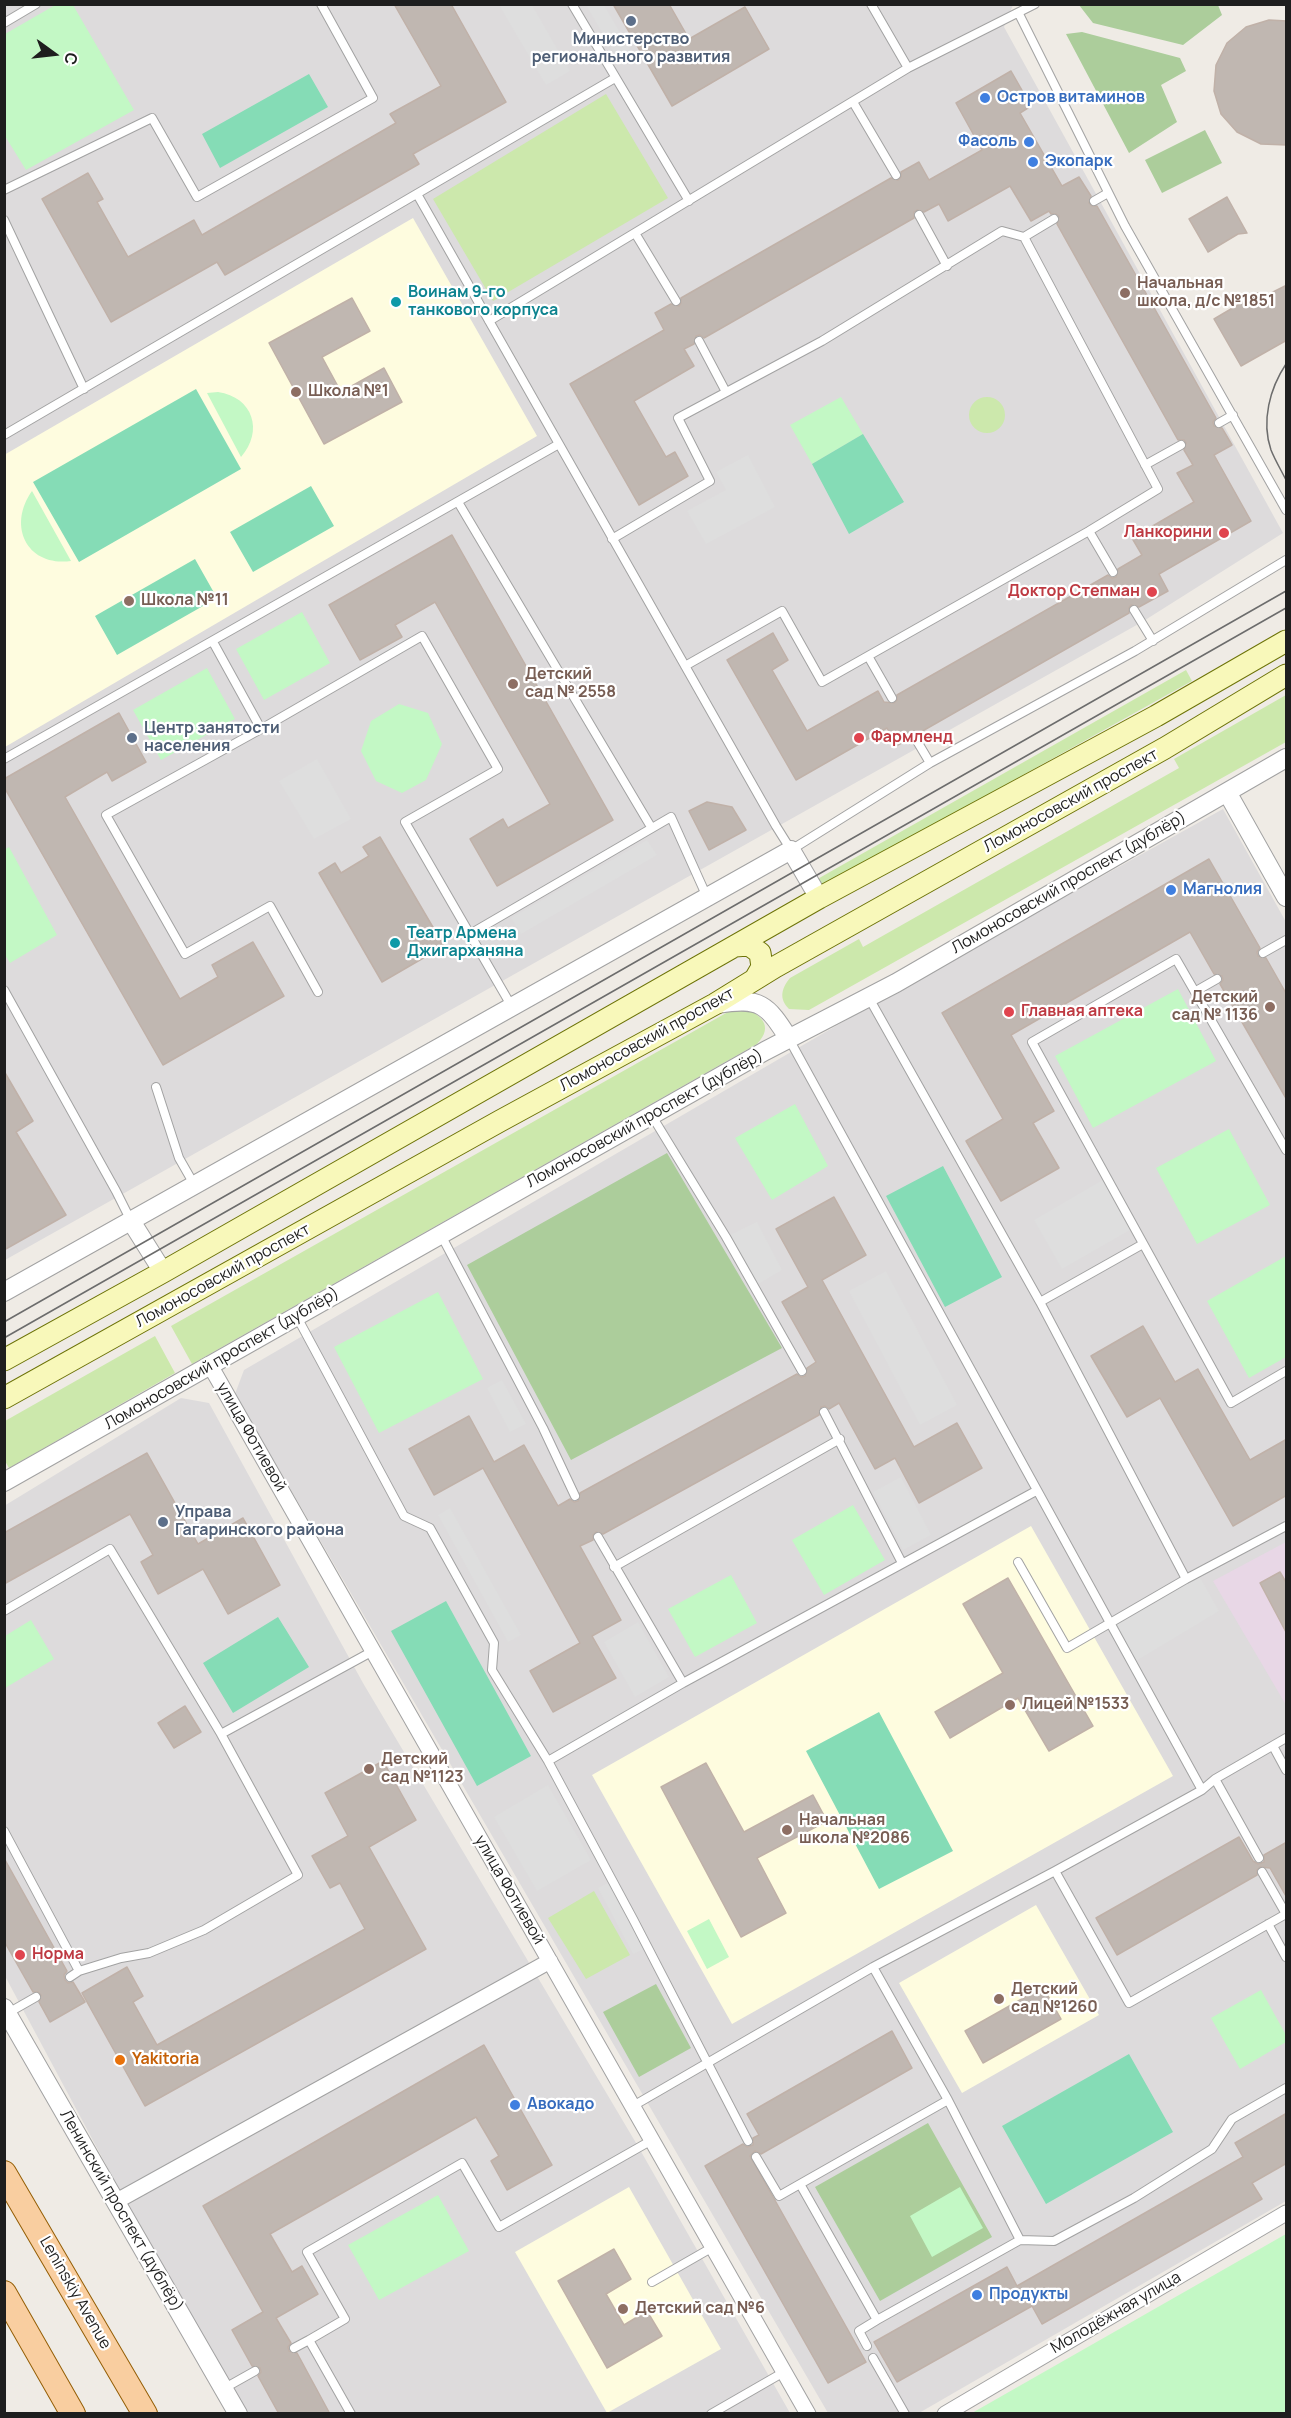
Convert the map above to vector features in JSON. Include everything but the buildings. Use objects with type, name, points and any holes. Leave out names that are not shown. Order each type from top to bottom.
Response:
[{"type":"main road","name":"Ломоносовский проспект","points":[[4,1360],[163,1272],[819,898],[1156,716],[1287,641]]},
{"type":"main road","name":"Ломоносовский проспект","points":[[4,1398],[500,1121],[715,1004],[755,979],[1154,754],[1287,675]]},
{"type":"main road","points":[[735,946],[749,945],[760,953],[762,967],[755,979]]},
{"type":"main road","points":[[269,1211],[263,1223],[266,1234],[275,1241],[286,1241]]},
{"type":"main road","name":"Leninskiy Avenue","points":[[4,2173],[145,2414]]},
{"type":"main road","points":[[4,2293],[74,2414]]},
{"type":"street","name":"Ломоносовский проспект (дублёр)","points":[[4,1482],[211,1367],[440,1234],[789,1039],[869,998],[1287,758]]},
{"type":"street","points":[[1227,792],[1287,897]]},
{"type":"street","points":[[4,1292],[792,850],[819,898]]},
{"type":"street","points":[[715,1004],[743,1000],[757,1004],[774,1016],[789,1039]]},
{"type":"street","points":[[131,1221],[163,1272]]},
{"type":"street","name":"улица Фотиевой","points":[[211,1367],[808,2414]]},
{"type":"street","points":[[116,2202],[550,1961]]},
{"type":"street","name":"Ленинский проспект (дублёр)","points":[[6,2011],[238,2414]]},
{"type":"street","name":"Молодёжная улица","points":[[945,2414],[1287,2213]]},
{"type":"lane","points":[[4,23],[36,4]]},
{"type":"lane","points":[[572,4],[689,201]]},
{"type":"lane","points":[[871,4],[908,68]]},
{"type":"lane","points":[[489,321],[908,68],[1035,4]]},
{"type":"lane","points":[[4,190],[152,118],[197,197],[373,98],[323,5]]},
{"type":"lane","points":[[1019,14],[1108,193],[1287,510]]},
{"type":"lane","points":[[4,435],[615,78]]},
{"type":"lane","points":[[853,102],[896,175]]},
{"type":"lane","points":[[1094,201],[1108,193]]},
{"type":"lane","points":[[417,194],[776,826],[792,850],[930,763],[1153,641],[1287,560]]},
{"type":"lane","points":[[918,215],[947,266]]},
{"type":"lane","points":[[612,538],[710,481],[678,418],[822,341],[1002,231],[1024,237],[1054,219]]},
{"type":"lane","points":[[4,220],[84,389]]},
{"type":"lane","points":[[635,233],[676,301]]},
{"type":"lane","points":[[685,666],[782,611],[822,682],[1089,531],[1158,489],[1024,237]]},
{"type":"lane","points":[[699,341],[726,392]]},
{"type":"lane","points":[[1219,423],[1233,415]]},
{"type":"lane","points":[[4,759],[559,444]]},
{"type":"lane","points":[[1145,465],[1181,445]]},
{"type":"lane","points":[[458,502],[651,827]]},
{"type":"lane","points":[[1089,531],[1113,572]]},
{"type":"lane","points":[[1134,610],[1153,641]]},
{"type":"lane","points":[[318,992],[270,906],[185,954],[106,815],[422,636],[498,769],[405,822],[512,1007]]},
{"type":"lane","points":[[213,642],[261,729]]},
{"type":"lane","points":[[868,656],[892,698]]},
{"type":"lane","points":[[914,736],[930,763]]},
{"type":"lane","points":[[470,934],[670,817],[707,897]]},
{"type":"lane","points":[[1263,953],[1287,940]]},
{"type":"lane","points":[[1287,1150],[1176,959],[1032,1042],[1231,1403],[1287,1371]]},
{"type":"lane","points":[[1196,991],[1217,979]]},
{"type":"lane","points":[[4,990],[131,1221]]},
{"type":"lane","points":[[869,998],[1040,1302],[1186,1579]]},
{"type":"lane","points":[[789,1039],[1108,1623],[1202,1790]]},
{"type":"lane","points":[[156,1088],[179,1158],[195,1186]]},
{"type":"lane","points":[[652,1116],[726,1237],[802,1371]]},
{"type":"lane","points":[[440,1234],[538,1418],[575,1496]]},
{"type":"lane","points":[[1040,1302],[1143,1244]]},
{"type":"lane","points":[[297,1317],[404,1516],[430,1528],[494,1643],[492,1670],[548,1761],[748,2141]]},
{"type":"lane","points":[[824,1412],[840,1439],[902,1563]]},
{"type":"lane","points":[[614,1567],[840,1439]]},
{"type":"lane","points":[[548,1761],[683,1683],[1036,1491]]},
{"type":"lane","points":[[1018,1562],[1067,1648],[1186,1579],[1287,1527]]},
{"type":"lane","points":[[598,1537],[683,1683]]},
{"type":"lane","points":[[4,1611],[110,1549],[221,1734],[298,1875],[204,1930],[149,1953],[121,1958],[79,1971],[70,1977]]},
{"type":"lane","points":[[221,1734],[373,1651]]},
{"type":"lane","points":[[633,2106],[873,1967],[1202,1790],[1215,1779],[1287,1738]]},
{"type":"lane","points":[[1273,1746],[1287,1770]]},
{"type":"lane","points":[[1215,1779],[1259,1858]]},
{"type":"lane","points":[[4,1831],[79,1971]]},
{"type":"lane","points":[[1055,1871],[1130,2003],[1286,1914],[1262,1872]]},
{"type":"lane","points":[[1268,1924],[1287,1957]]},
{"type":"lane","points":[[873,1967],[948,2100],[1020,2240]]},
{"type":"lane","points":[[6,2011],[36,1997]]},
{"type":"lane","points":[[867,2346],[859,2331],[1020,2240],[1054,2241],[1134,2198],[1212,2149],[1232,2119],[1287,2088]]},
{"type":"lane","points":[[756,2157],[778,2196],[948,2100]]},
{"type":"lane","points":[[294,2348],[345,2319],[307,2252],[462,2163],[498,2227],[652,2140]]},
{"type":"lane","points":[[800,2184],[877,2320]]},
{"type":"lane","points":[[652,2282],[713,2247]]},
{"type":"lane","points":[[309,2340],[351,2414]]},
{"type":"lane","points":[[873,2358],[905,2414]]},
{"type":"lane","points":[[223,2389],[255,2371]]},
{"type":"lane","points":[[711,2414],[784,2372]]},
{"type":"shaded area","points":[[5,5],[1013,5],[1004,27],[1283,533],[1142,622],[5,1260]]},
{"type":"shaded area","points":[[499,5],[532,5],[570,71],[546,85]]},
{"type":"shaded area","points":[[586,5],[604,5],[634,56],[621,65]]},
{"type":"shaded area","name":"Школа №11","points":[[413,218],[537,436],[5,747],[4,455]]},
{"type":"shaded area","points":[[748,455],[775,507],[706,544],[687,511],[726,490],[716,472]]},
{"type":"shaded area","points":[[317,759],[351,819],[314,839],[279,781]]},
{"type":"shaded area","points":[[1223,809],[1286,922],[1286,2201],[919,2413],[828,2413],[235,1394],[244,1370],[908,984]]},
{"type":"shaded area","points":[[647,840],[657,855],[521,934],[511,918]]},
{"type":"shaded area","points":[[1106,1178],[1135,1227],[1062,1269],[1034,1220]]},
{"type":"shaded area","points":[[757,1222],[782,1270],[753,1287],[726,1237]]},
{"type":"shaded area","points":[[886,1271],[957,1405],[920,1425],[849,1291]]},
{"type":"shaded area","points":[[502,1380],[526,1424],[510,1432],[487,1388]]},
{"type":"shaded area","points":[[181,1398],[209,1403],[363,1683],[639,2148],[790,2413],[248,2413],[127,2204],[5,1976],[4,1506]]},
{"type":"shaded area","points":[[901,1477],[931,1535],[903,1550],[873,1492]]},
{"type":"shaded area","points":[[450,1508],[521,1635],[508,1642],[438,1515]]},
{"type":"shaded area","points":[[1031,1526],[1173,1776],[732,2024],[592,1775]]},
{"type":"shaded area","points":[[1286,1542],[1286,1705],[1213,1581]]},
{"type":"shaded area","points":[[1198,1574],[1219,1611],[1131,1664],[1108,1623]]},
{"type":"shaded area","points":[[638,1622],[669,1677],[635,1697],[604,1642]]},
{"type":"shaded area","points":[[548,1785],[591,1860],[537,1891],[494,1817]]},
{"type":"shaded area","points":[[608,1883],[644,1949],[633,1954],[598,1888]]},
{"type":"shaded area","name":"Детский сад №1260","points":[[1036,1905],[1099,2015],[962,2093],[899,1983]]},
{"type":"shaded area","name":"Детский сад №6","points":[[629,2187],[721,2349],[607,2413],[515,2252]]},
{"type":"green space","points":[[57,4],[73,5],[134,110],[26,170],[5,136],[5,34]]},
{"type":"green space","points":[[1079,5],[1218,5],[1222,15],[1183,45],[1093,23]]},
{"type":"green space","points":[[1082,32],[1180,58],[1186,71],[1161,85],[1177,122],[1129,153],[1066,34]]},
{"type":"green space","points":[[309,74],[328,107],[220,168],[202,134]]},
{"type":"green space","points":[[606,94],[668,198],[493,301],[433,199]]},
{"type":"green space","points":[[1205,130],[1222,163],[1162,193],[1145,160]]},
{"type":"green space","points":[[196,389],[241,469],[79,562],[33,482]]},
{"type":"green space","points":[[218,392],[240,401],[247,408],[251,417],[252,437],[241,457],[207,393]]},
{"type":"green space","points":[[841,397],[863,434],[812,464],[790,425]]},
{"type":"green space","points":[[987,397],[1000,402],[1005,415],[1000,428],[987,433],[974,428],[969,415],[974,402]]},
{"type":"green space","points":[[863,434],[904,502],[849,534],[812,464]]},
{"type":"green space","points":[[311,486],[334,526],[253,572],[230,532]]},
{"type":"green space","points":[[32,491],[71,561],[43,558],[33,551],[26,541],[21,518]]},
{"type":"green space","points":[[195,559],[217,598],[117,655],[95,616]]},
{"type":"green space","points":[[302,612],[330,663],[264,700],[236,649]]},
{"type":"green space","points":[[207,668],[235,719],[161,760],[133,710]]},
{"type":"green space","points":[[1186,670],[1192,681],[818,889],[814,881]]},
{"type":"green space","points":[[1286,695],[1286,742],[809,1010],[789,1009],[786,1005],[782,994],[790,978],[859,939],[863,947],[1179,768],[1174,759]]},
{"type":"green space","points":[[399,704],[428,713],[442,744],[426,780],[402,793],[376,781],[361,751],[371,721]]},
{"type":"green space","points":[[9,847],[57,935],[10,963],[4,953],[4,850]]},
{"type":"green space","points":[[1178,989],[1216,1061],[1093,1128],[1055,1056]]},
{"type":"green space","points":[[741,1007],[754,1013],[763,1021],[765,1031],[757,1044],[192,1364],[171,1326],[735,1008]]},
{"type":"green space","points":[[795,1104],[828,1166],[772,1200],[735,1138]]},
{"type":"green space","points":[[1229,1129],[1270,1205],[1197,1244],[1156,1168]]},
{"type":"green space","points":[[667,1153],[782,1348],[571,1460],[467,1265]]},
{"type":"green space","points":[[943,1166],[1002,1277],[945,1307],[886,1196]]},
{"type":"green space","points":[[1286,1256],[1286,1357],[1249,1378],[1207,1301]]},
{"type":"green space","points":[[438,1292],[483,1379],[379,1433],[334,1347]]},
{"type":"green space","points":[[155,1336],[175,1373],[9,1468],[5,1461],[5,1421]]},
{"type":"green space","points":[[853,1505],[885,1560],[824,1595],[792,1540]]},
{"type":"green space","points":[[731,1575],[757,1623],[695,1657],[668,1609]]},
{"type":"green space","points":[[446,1601],[531,1756],[477,1786],[391,1631]]},
{"type":"green space","points":[[278,1617],[309,1667],[233,1713],[203,1663]]},
{"type":"green space","points":[[31,1620],[54,1659],[5,1688],[5,1636]]},
{"type":"green space","points":[[879,1712],[953,1851],[879,1889],[806,1751]]},
{"type":"green space","points":[[594,1891],[630,1955],[586,1979],[548,1918]]},
{"type":"green space","points":[[709,1919],[729,1957],[707,1969],[687,1931]]},
{"type":"green space","points":[[656,1984],[691,2048],[639,2077],[603,2012]]},
{"type":"green space","points":[[1261,1990],[1286,2035],[1286,2042],[1240,2069],[1211,2018]]},
{"type":"green space","points":[[1129,2054],[1173,2132],[1046,2204],[1002,2126]]},
{"type":"green space","points":[[928,2123],[992,2237],[880,2301],[815,2187]]},
{"type":"green space","points":[[960,2187],[983,2228],[932,2257],[910,2216]]},
{"type":"green space","points":[[438,2195],[469,2251],[379,2300],[348,2245]]},
{"type":"green space","points":[[1286,2234],[1286,2413],[972,2413]]},
{"type":"tram line","points":[[1286,364],[1276,383],[1267,416],[1271,450],[1286,480]]},
{"type":"tram line","points":[[4,1322],[1286,591]]},
{"type":"tram line","points":[[4,1338],[1286,608]]},
{"type":"place","name":"Министерство регионального развития","points":[[631,21]]},
{"type":"place","name":"Остров витаминов","points":[[985,98]]},
{"type":"place","name":"Фасоль","points":[[1029,142]]},
{"type":"place","name":"Экопарк","points":[[1033,162]]},
{"type":"place","name":"Начальная школа, д/с №1851","points":[[1125,293]]},
{"type":"place","name":"Воинам 9-го танкового корпуса","points":[[396,302]]},
{"type":"place","name":"Школа №1","points":[[296,392]]},
{"type":"place","name":"Ланкорини","points":[[1224,533]]},
{"type":"place","name":"Доктор Степман","points":[[1152,592]]},
{"type":"place","name":"Школа №11","points":[[129,601]]},
{"type":"place","name":"Детский сад № 2558","points":[[513,684]]},
{"type":"place","name":"Центр занятости населения","points":[[132,738]]},
{"type":"place","name":"Фармленд","points":[[859,738]]},
{"type":"place","name":"Магнолия","points":[[1171,890]]},
{"type":"place","name":"Театр Армена Джигарханяна","points":[[395,943]]},
{"type":"place","name":"Детский сад № 1136","points":[[1270,1007]]},
{"type":"place","name":"Главная аптека","points":[[1009,1012]]},
{"type":"place","name":"Управа Гагаринского района","points":[[163,1522]]},
{"type":"place","name":"Лицей №1533","points":[[1010,1705]]},
{"type":"place","name":"Детский сад №1123","points":[[369,1769]]},
{"type":"place","name":"Начальная школа №2086","points":[[787,1830]]},
{"type":"place","name":"Норма","points":[[20,1955]]},
{"type":"place","name":"Детский сад №1260","points":[[999,1999]]},
{"type":"place","name":"Yakitoria","points":[[120,2060]]},
{"type":"place","name":"Авокадо","points":[[515,2105]]},
{"type":"place","name":"Продукты","points":[[977,2295]]},
{"type":"place","name":"Детский сад №6","points":[[623,2309]]}]
